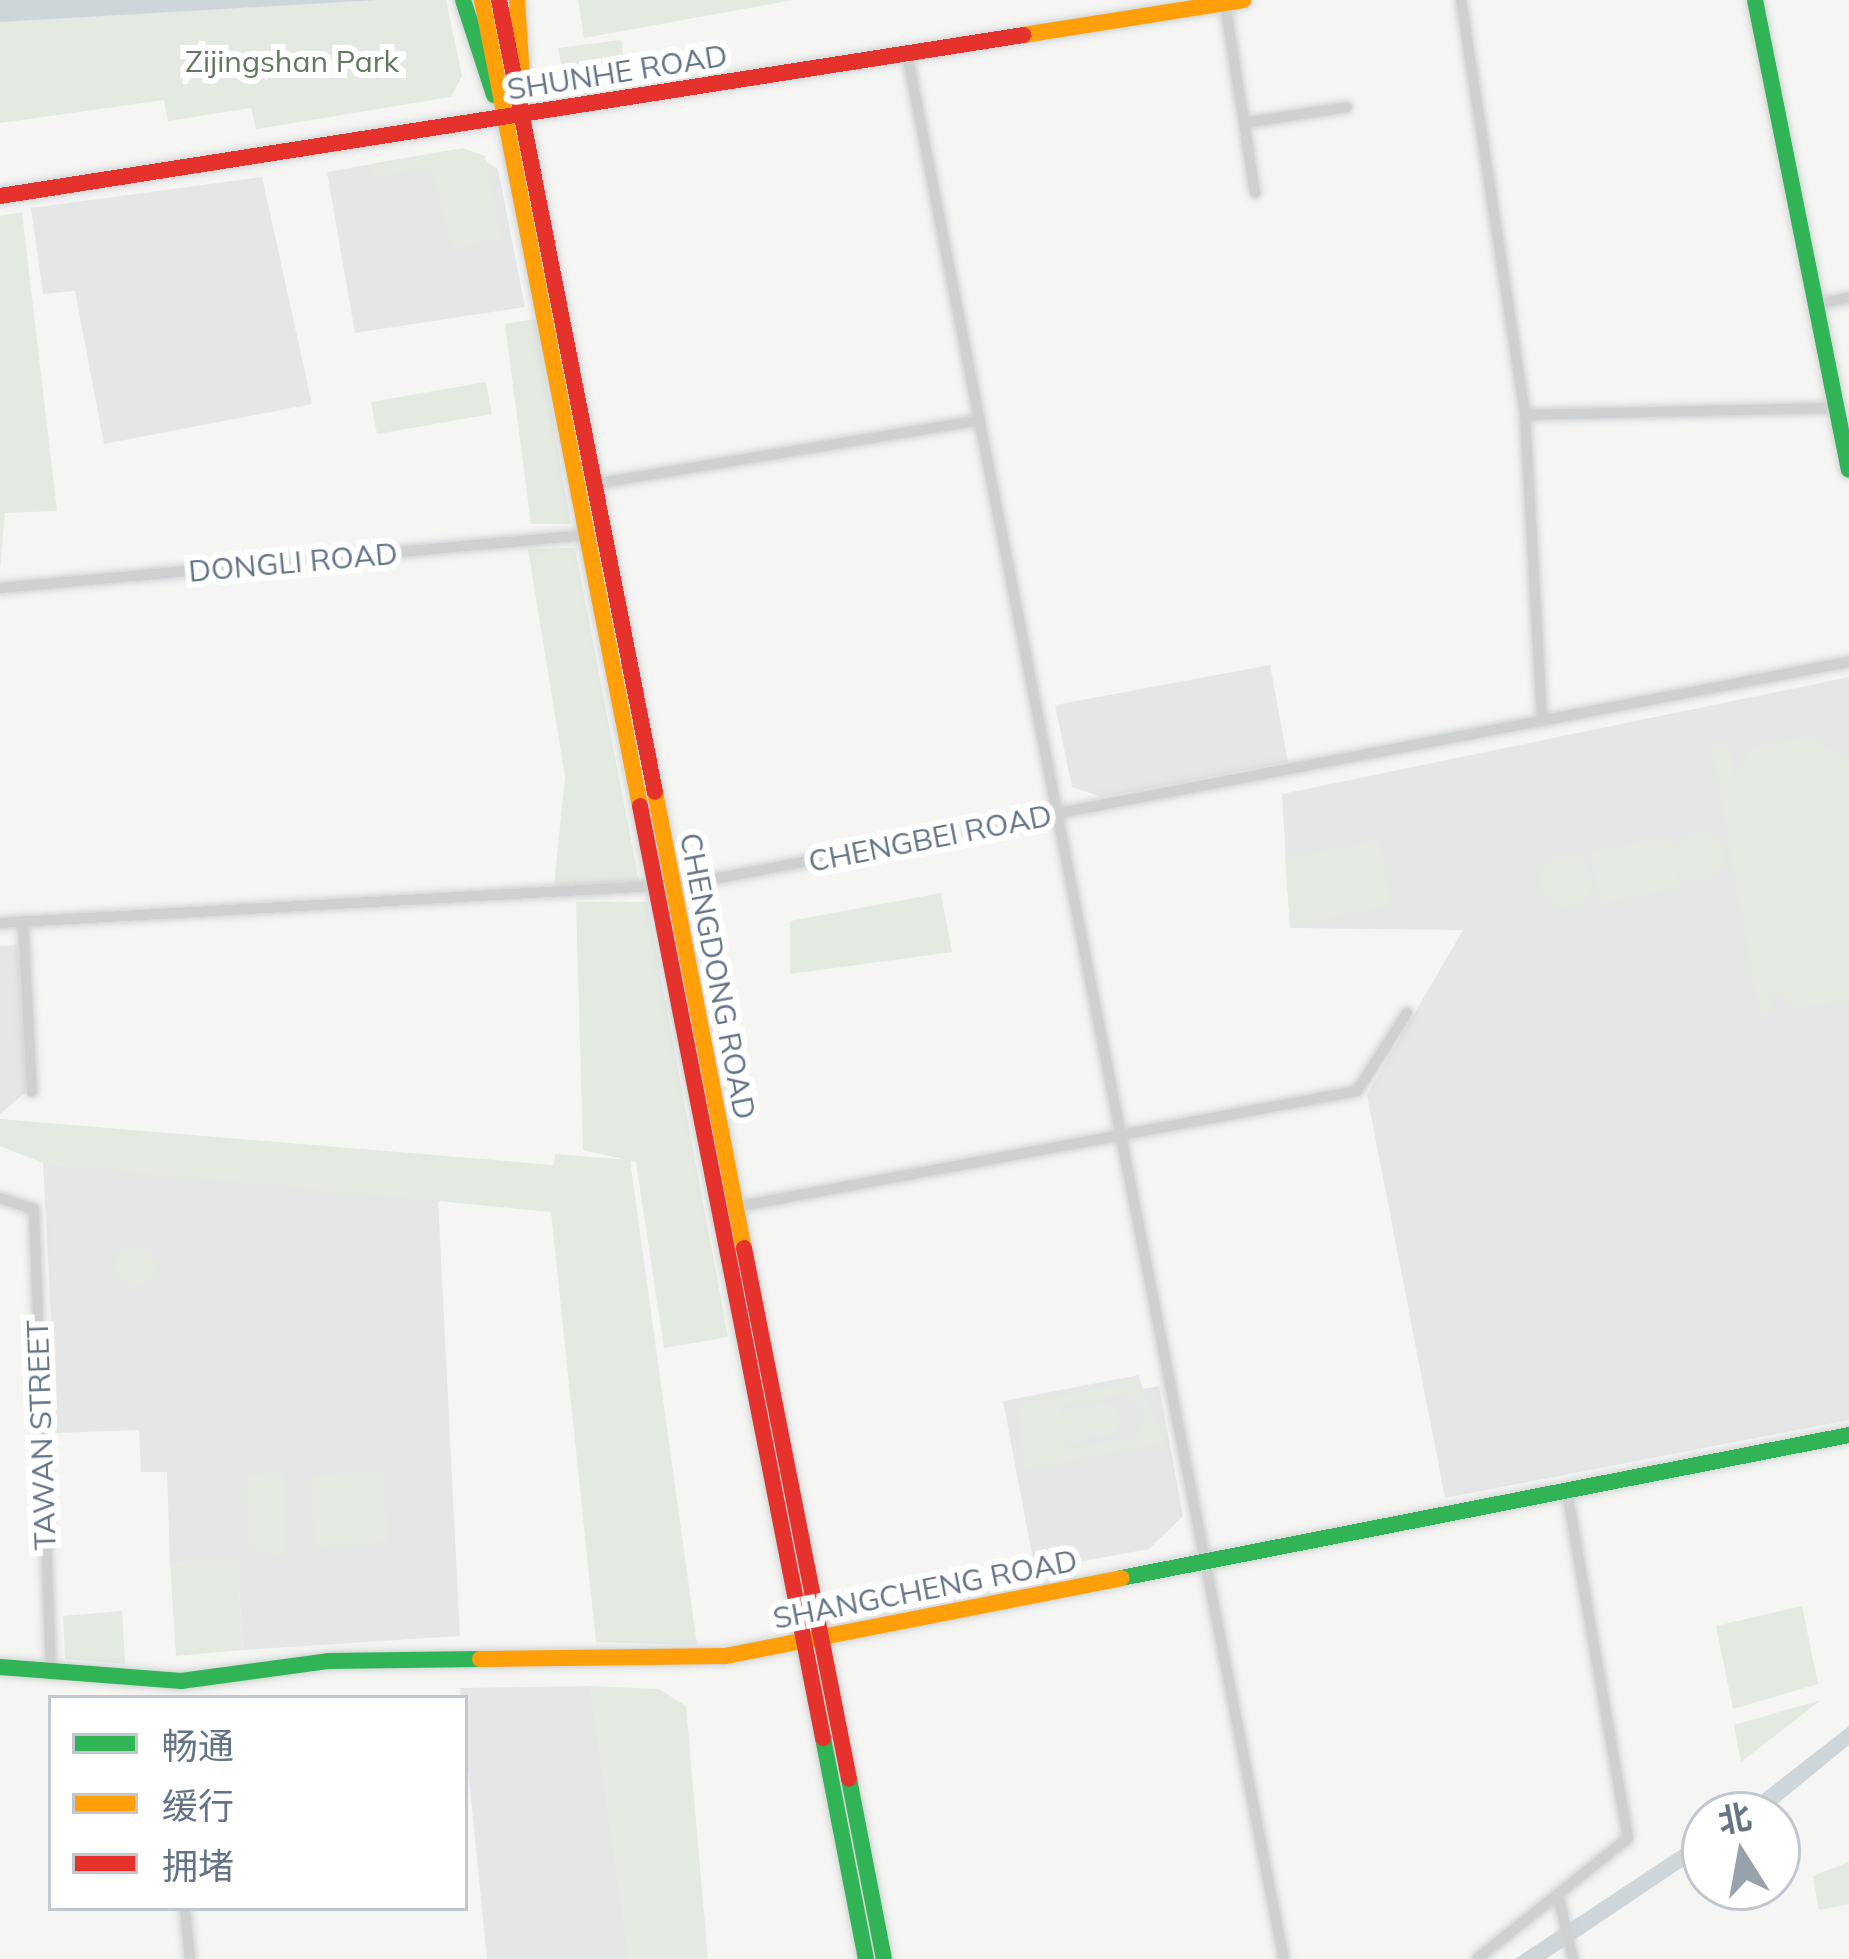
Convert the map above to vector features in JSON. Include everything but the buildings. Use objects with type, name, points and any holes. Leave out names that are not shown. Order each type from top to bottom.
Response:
[{"type":"main road","points":[[1755,0],[1849,470]]},
{"type":"main road","points":[[491,2],[516,114]]},
{"type":"main road","name":"CHENGDONG ROAD","points":[[491,2],[594,484],[664,887],[812,1639],[884,1959]]},
{"type":"main road","name":"SHUNHE ROAD","points":[[0,196],[1221,2]]},
{"type":"main road","name":"CHENGDONG ROAD","points":[[516,114],[586,536],[736,1207],[866,1959]]},
{"type":"main road","name":"SHANGCHENG ROAD","points":[[0,1666],[163,1689],[328,1661],[677,1661],[812,1639],[1849,1435]]},
{"type":"street","points":[[1461,0],[1525,416],[1542,721]]},
{"type":"street","points":[[1221,2],[1255,193]]},
{"type":"street","points":[[907,54],[1284,1959]]},
{"type":"street","points":[[1244,124],[1347,106]]},
{"type":"street","points":[[1814,304],[1849,298]]},
{"type":"street","points":[[1525,416],[1836,408]]},
{"type":"street","points":[[594,484],[980,420]]},
{"type":"street","name":"DONGLI ROAD","points":[[0,588],[586,536]]},
{"type":"street","name":"CHENGBEI ROAD","points":[[0,922],[664,887],[1849,662]]},
{"type":"street","points":[[22,921],[32,1092]]},
{"type":"street","points":[[736,1207],[1357,1091],[1407,1013]]},
{"type":"street","name":"TAWAN STREET","points":[[0,1198],[28,1200],[51,1672]]},
{"type":"street","points":[[1477,1959],[1628,1838],[1568,1490]]},
{"type":"street","points":[[1558,1894],[1573,1959]]},
{"type":"street","points":[[185,1911],[190,1959]]},
{"type":"shaded area","points":[[0,0],[377,0],[0,22]]},
{"type":"shaded area","points":[[463,148],[498,169],[525,307],[355,333],[327,172]]},
{"type":"shaded area","points":[[262,177],[312,404],[104,444],[75,291],[43,294],[31,208]]},
{"type":"shaded area","points":[[1270,665],[1288,762],[1102,797],[1072,787],[1055,705]]},
{"type":"shaded area","points":[[1849,677],[1849,1420],[1445,1498],[1367,1095],[1463,930],[1290,928],[1282,794]]},
{"type":"shaded area","points":[[18,945],[26,1092],[0,1114],[0,946]]},
{"type":"shaded area","points":[[43,1163],[438,1198],[460,1636],[243,1650],[237,1560],[170,1564],[167,1472],[141,1472],[139,1430],[57,1433]]},
{"type":"shaded area","points":[[1139,1375],[1142,1389],[1159,1386],[1183,1516],[1149,1549],[1035,1570],[1003,1401]]},
{"type":"shaded area","points":[[591,1686],[630,1959],[487,1959],[468,1768],[468,1695],[461,1695],[460,1688]]},
{"type":"shaded area","points":[[1849,1726],[1849,1745],[1793,1791],[1766,1791]]},
{"type":"shaded area","points":[[1681,1849],[1681,1868],[1546,1959],[1515,1959]]},
{"type":"green space","name":"Zijingshan Park","points":[[0,0],[446,0],[462,76],[451,97],[256,129],[251,108],[168,121],[164,100],[0,123]]},
{"type":"green space","points":[[578,0],[793,0],[584,38]]},
{"type":"green space","points":[[621,40],[626,72],[564,81],[558,48]]},
{"type":"green space","points":[[463,148],[485,156],[501,239],[453,248],[431,167],[375,176],[372,164]]},
{"type":"green space","points":[[22,212],[57,511],[5,513],[0,569],[0,216]]},
{"type":"green space","points":[[535,319],[571,524],[531,524],[505,324]]},
{"type":"green space","points":[[486,382],[492,414],[377,434],[371,402]]},
{"type":"green space","points":[[575,548],[639,882],[554,886],[565,777],[528,549]]},
{"type":"green space","points":[[1810,737],[1849,761],[1849,1001],[1794,1007],[1767,985],[1771,1013],[1760,1017],[1712,747],[1729,742],[1734,775],[1754,747]]},
{"type":"green space","points":[[1699,832],[1716,840],[1724,857],[1716,874],[1699,882],[1682,874],[1674,857],[1682,840]]},
{"type":"green space","points":[[1671,837],[1680,888],[1600,903],[1590,852]]},
{"type":"green space","points":[[1379,841],[1391,906],[1290,924],[1285,859]]},
{"type":"green space","points":[[1566,855],[1584,863],[1592,881],[1584,899],[1566,907],[1548,899],[1540,881],[1548,863]]},
{"type":"green space","points":[[941,893],[952,952],[790,974],[790,921]]},
{"type":"green space","points":[[576,902],[647,902],[728,1337],[664,1348],[636,1162],[583,1150]]},
{"type":"green space","points":[[0,1119],[554,1165],[555,1154],[630,1160],[697,1645],[596,1642],[551,1212],[43,1163],[0,1146]]},
{"type":"green space","points":[[135,1246],[149,1252],[155,1266],[149,1280],[135,1286],[121,1280],[115,1266],[121,1252]]},
{"type":"green space","points":[[1140,1381],[1164,1442],[1023,1469],[1019,1404]],"holes":[[[1127,1393],[1146,1415],[1136,1437],[1045,1454],[1067,1449],[1059,1406],[1037,1409]]]},
{"type":"green space","points":[[1102,1403],[1114,1408],[1119,1420],[1114,1432],[1102,1437],[1090,1432],[1085,1420],[1090,1408]]},
{"type":"green space","points":[[1077,1407],[1090,1412],[1095,1425],[1090,1438],[1077,1443],[1064,1438],[1059,1425],[1064,1412]]},
{"type":"green space","points":[[383,1471],[388,1541],[316,1547],[311,1477]]},
{"type":"green space","points":[[284,1473],[286,1556],[269,1555],[249,1543],[247,1475]]},
{"type":"green space","points":[[237,1559],[243,1650],[176,1656],[170,1564]]},
{"type":"green space","points":[[1802,1606],[1818,1684],[1733,1709],[1716,1626]]},
{"type":"green space","points":[[122,1611],[125,1664],[65,1659],[63,1616]]},
{"type":"green space","points":[[591,1686],[659,1689],[686,1706],[708,1959],[630,1959]]},
{"type":"green space","points":[[1821,1700],[1741,1762],[1734,1725]]},
{"type":"green space","points":[[1849,1862],[1849,1904],[1819,1910],[1813,1876]]},
{"type":"traffic: fast","points":[[463,0],[494,95]]},
{"type":"traffic: fast","points":[[1755,0],[1849,470]]},
{"type":"traffic: fast","points":[[1121,1578],[1849,1435]]},
{"type":"traffic: fast","points":[[0,1667],[181,1681],[328,1661],[480,1659]]},
{"type":"traffic: fast","points":[[823,1738],[866,1959]]},
{"type":"traffic: fast","points":[[849,1779],[884,1959]]},
{"type":"traffic: slow","points":[[482,0],[640,806]]},
{"type":"traffic: slow","points":[[517,0],[523,94]]},
{"type":"traffic: slow","points":[[1023,35],[1243,0]]},
{"type":"traffic: slow","points":[[655,792],[744,1248]]},
{"type":"traffic: slow","points":[[480,1659],[725,1656],[1121,1578]]},
{"type":"traffic: jam","points":[[499,0],[655,792]]},
{"type":"traffic: jam","points":[[0,196],[1023,35]]},
{"type":"traffic: jam","points":[[640,806],[823,1738]]},
{"type":"traffic: jam","points":[[744,1248],[849,1779]]}]
